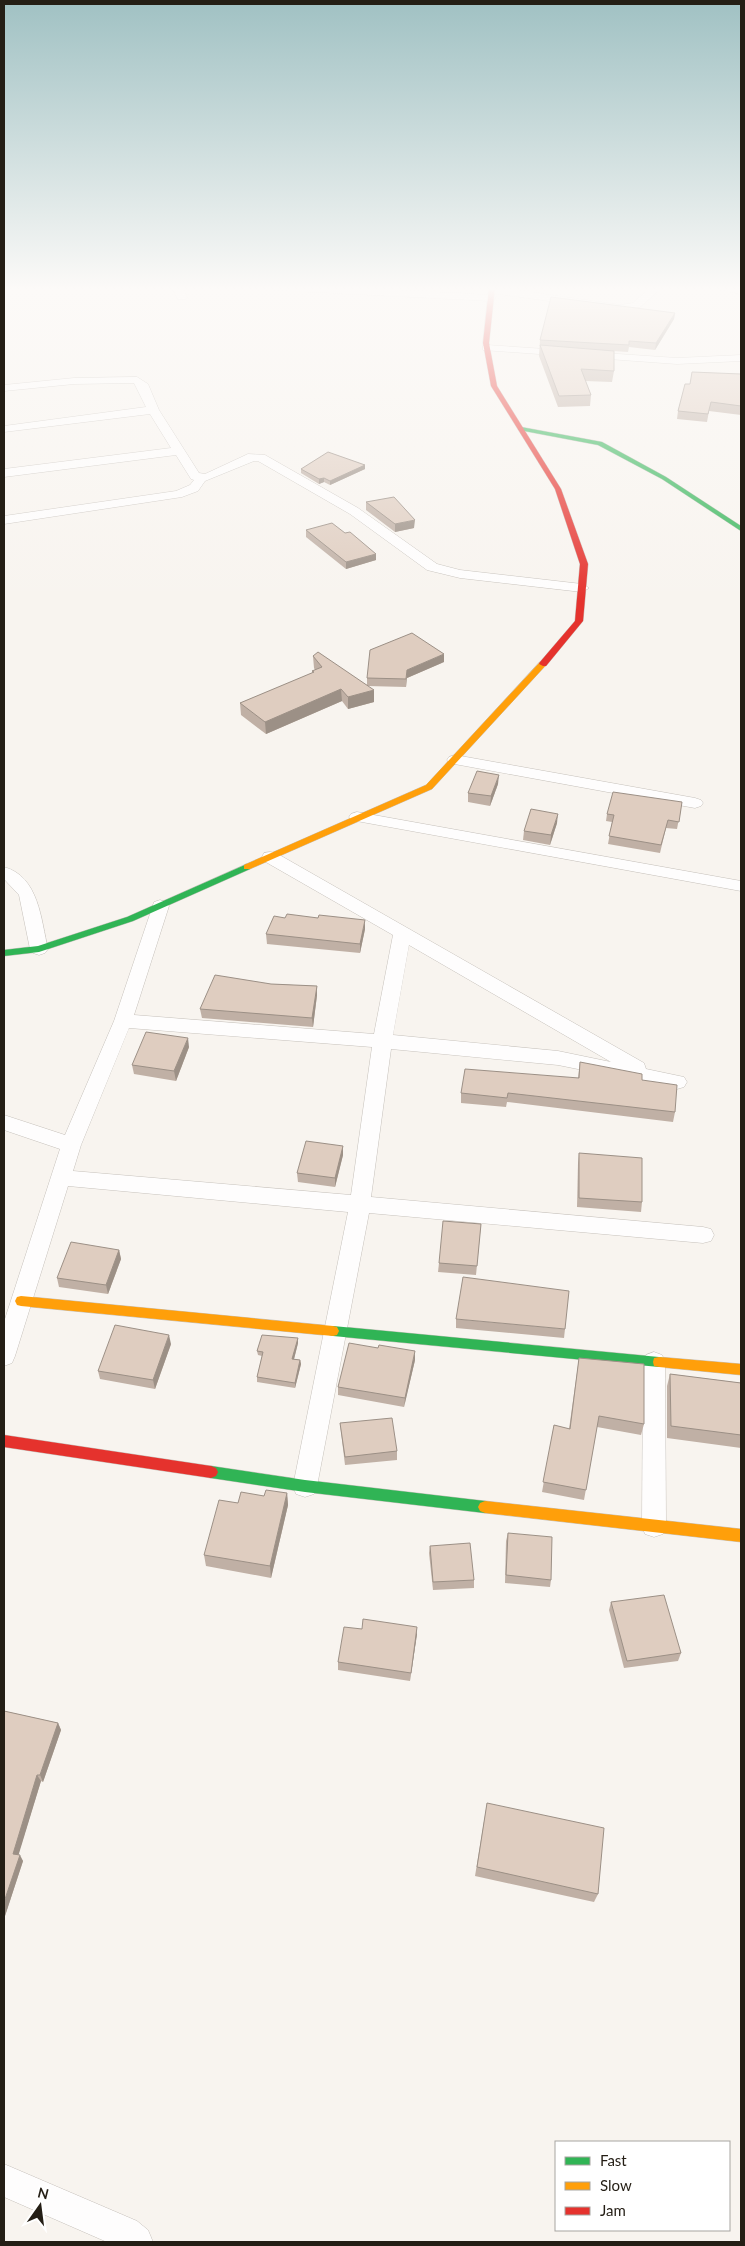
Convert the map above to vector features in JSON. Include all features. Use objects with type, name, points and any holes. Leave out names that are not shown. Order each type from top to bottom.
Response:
[{"type":"main road","points":[[4,952],[39,949],[130,919],[357,817],[429,787],[534,674],[579,621],[584,564],[558,490],[498,392]]},
{"type":"main road","points":[[521,429],[600,442],[664,478],[741,529]]},
{"type":"main road","points":[[21,1301],[741,1370]]},
{"type":"main road","points":[[4,1441],[305,1486],[741,1536]]},
{"type":"street","points":[[146,392],[178,451],[195,476],[201,478]]},
{"type":"street","points":[[4,429],[154,410]]},
{"type":"street","points":[[4,473],[178,451]]},
{"type":"street","points":[[4,520],[178,494],[194,488],[201,478],[252,457],[261,458],[354,511],[432,567],[460,574],[582,588]]},
{"type":"street","points":[[455,760],[695,803]]},
{"type":"street","points":[[357,817],[741,886]]},
{"type":"street","points":[[270,857],[654,1077]]},
{"type":"street","points":[[4,872],[12,877],[27,894],[39,949]]},
{"type":"street","points":[[4,1356],[71,1145],[123,1021],[160,906]]},
{"type":"street","points":[[305,1486],[360,1203],[382,1041],[402,933]]},
{"type":"street","points":[[123,1021],[382,1041],[558,1058],[677,1082]]},
{"type":"street","points":[[4,1122],[71,1145]]},
{"type":"street","points":[[62,1178],[703,1235]]},
{"type":"street","points":[[654,1362],[654,1526]]},
{"type":"street","points":[[4,2180],[125,2233],[136,2242]]},
{"type":"building","points":[[557,392],[590,392],[591,395],[559,396]]},
{"type":"building","points":[[683,392],[741,392],[741,406],[711,402],[708,414],[678,411]]},
{"type":"building","points":[[328,452],[365,465],[330,481],[324,478],[319,479],[301,469]]},
{"type":"building","points":[[394,497],[415,520],[395,524],[366,502]]},
{"type":"building","points":[[332,523],[345,533],[350,532],[376,554],[346,562],[306,530]]},
{"type":"building","points":[[412,633],[444,654],[407,670],[406,679],[367,678],[370,650]]},
{"type":"building","points":[[318,652],[374,690],[348,697],[341,689],[265,722],[240,703],[322,667],[313,656]]},
{"type":"building","points":[[477,771],[499,775],[491,796],[468,793]]},
{"type":"building","points":[[613,792],[682,802],[679,822],[668,820],[661,845],[609,836],[614,815],[607,814]]},
{"type":"building","points":[[531,809],[558,814],[551,835],[524,831]]},
{"type":"building","points":[[287,914],[318,918],[319,915],[365,920],[360,944],[266,934],[274,916],[285,918]]},
{"type":"building","points":[[215,975],[271,984],[317,986],[312,1018],[200,1009]]},
{"type":"building","points":[[146,1032],[188,1038],[174,1071],[132,1065]]},
{"type":"building","points":[[580,1062],[642,1074],[642,1080],[677,1085],[675,1112],[508,1093],[507,1098],[461,1093],[465,1069],[579,1078]]},
{"type":"building","points":[[306,1141],[343,1146],[335,1178],[297,1173]]},
{"type":"building","points":[[579,1153],[642,1158],[642,1202],[579,1198]]},
{"type":"building","points":[[443,1221],[481,1224],[477,1266],[439,1263]]},
{"type":"building","points":[[71,1242],[119,1250],[106,1285],[57,1278]]},
{"type":"building","points":[[463,1277],[569,1291],[565,1329],[456,1319]]},
{"type":"building","points":[[115,1325],[169,1335],[153,1380],[98,1371]]},
{"type":"building","points":[[262,1335],[298,1338],[292,1359],[300,1360],[295,1383],[257,1377],[263,1352],[257,1351]]},
{"type":"building","points":[[349,1343],[378,1348],[379,1345],[415,1351],[405,1398],[338,1387]]},
{"type":"building","points":[[579,1358],[644,1364],[644,1424],[599,1416],[586,1490],[543,1482],[554,1425],[570,1429]]},
{"type":"building","points":[[670,1374],[741,1383],[741,1435],[671,1426]]},
{"type":"building","points":[[392,1418],[397,1451],[345,1457],[340,1423]]},
{"type":"building","points":[[266,1490],[287,1493],[270,1566],[204,1555],[219,1500],[238,1503],[241,1492],[264,1496]]},
{"type":"building","points":[[508,1533],[552,1537],[551,1580],[506,1575]]},
{"type":"building","points":[[470,1543],[474,1580],[433,1582],[430,1546]]},
{"type":"building","points":[[664,1595],[681,1653],[627,1661],[611,1602]]},
{"type":"building","points":[[363,1619],[417,1627],[411,1673],[338,1662],[344,1627],[362,1629]]},
{"type":"building","points":[[4,1711],[58,1723],[40,1775],[37,1775],[13,1854],[20,1855],[4,1902]]},
{"type":"building","points":[[487,1803],[604,1828],[598,1894],[477,1867]]},
{"type":"traffic: fast","points":[[521,429],[600,443],[664,478],[741,529]]},
{"type":"traffic: fast","points":[[4,953],[39,949],[130,919],[247,867]]},
{"type":"traffic: fast","points":[[333,1331],[659,1362]]},
{"type":"traffic: fast","points":[[211,1472],[305,1486],[485,1507]]},
{"type":"traffic: slow","points":[[247,867],[429,787],[543,664]]},
{"type":"traffic: slow","points":[[21,1301],[333,1331]]},
{"type":"traffic: slow","points":[[659,1362],[741,1370]]},
{"type":"traffic: slow","points":[[485,1507],[741,1536]]},
{"type":"traffic: jam","points":[[498,392],[558,489],[584,564],[579,621],[543,664]]},
{"type":"traffic: jam","points":[[4,1441],[211,1472]]}]
